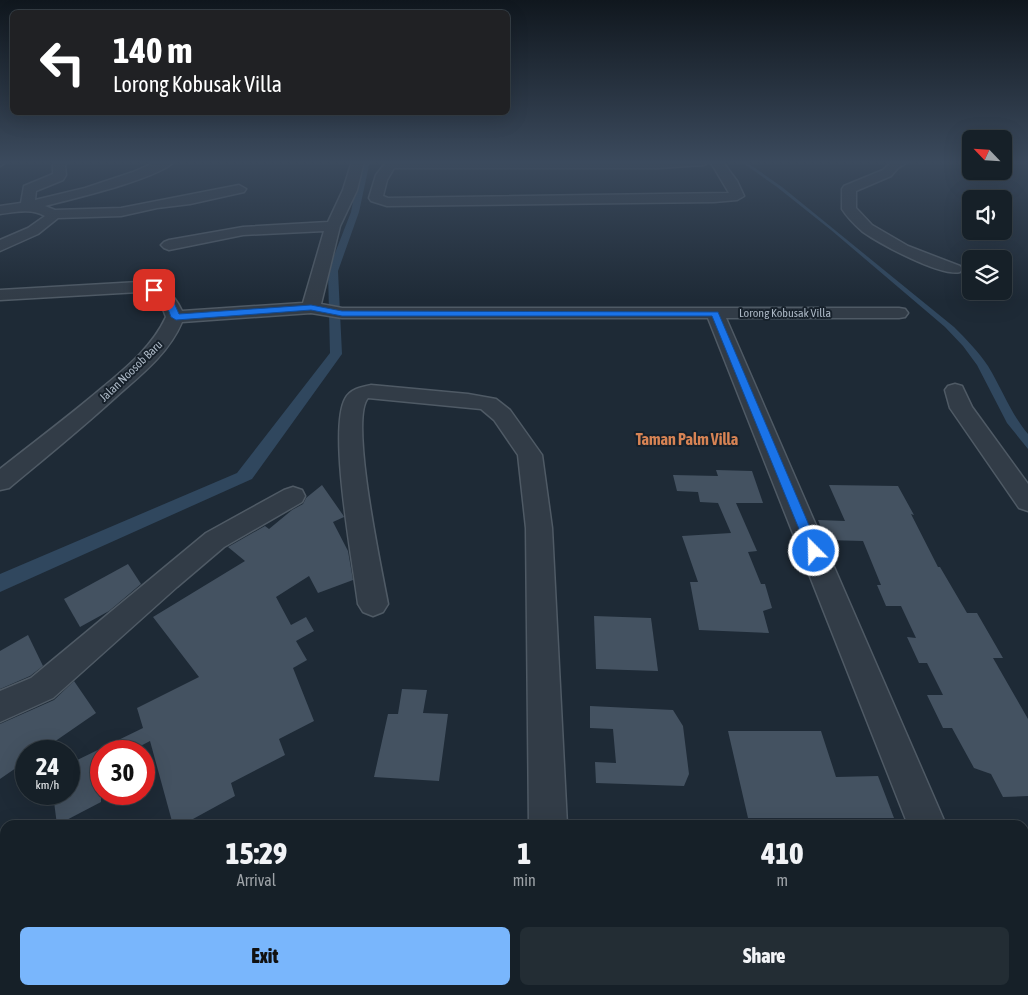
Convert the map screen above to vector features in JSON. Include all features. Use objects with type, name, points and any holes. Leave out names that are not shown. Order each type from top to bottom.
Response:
[{"type":"street","points":[[0,210],[16,207]]},
{"type":"street","points":[[33,207],[52,214],[121,212],[142,207]]},
{"type":"street","points":[[326,311],[333,226],[342,207]]},
{"type":"street","points":[[849,207],[867,228],[902,249],[954,269]]},
{"type":"street","points":[[0,246],[40,227],[52,217],[52,214]]},
{"type":"street","points":[[170,245],[231,232],[333,226]]},
{"type":"street","points":[[6,228],[40,227]]},
{"type":"street","points":[[0,295],[139,287],[161,293],[169,300],[176,317]]},
{"type":"street","name":"Lorong Kobusak Villa","points":[[176,317],[326,311],[899,313]]},
{"type":"street","points":[[715,313],[925,820]]},
{"type":"street","name":"Jalan Noosob Baru","points":[[0,482],[93,407],[152,354],[170,330],[176,317]]},
{"type":"street","points":[[955,390],[961,408],[1028,502]]},
{"type":"street","points":[[373,604],[355,488],[350,423],[355,400],[361,394],[370,392],[468,400],[488,404],[502,416],[530,455],[539,528],[548,820]]},
{"type":"street","points":[[0,707],[42,688],[167,579],[215,540],[293,496]]},
{"type":"water","points":[[352,207],[360,207],[338,271],[342,354],[252,479],[0,592],[0,574],[237,473],[330,353],[328,271]]},
{"type":"water","points":[[803,207],[807,207],[954,327],[976,350],[988,366],[1012,410],[1028,434],[1028,449],[1007,423],[977,365],[963,346],[945,327]]},
{"type":"building","points":[[716,470],[752,471],[763,503],[736,503],[757,551],[748,552],[761,584],[765,584],[772,608],[763,611],[769,633],[699,630],[690,582],[698,582],[682,536],[731,533],[718,503],[700,502],[698,492],[677,491],[673,475],[718,476]]},
{"type":"building","points":[[322,485],[344,517],[333,522],[348,551],[353,580],[318,593],[309,576],[276,597],[291,625],[306,617],[314,631],[296,641],[307,660],[293,668],[314,721],[279,739],[285,755],[231,783],[235,796],[191,820],[172,820],[155,759],[155,740],[118,740],[143,728],[137,708],[199,677],[153,617],[245,561],[228,547],[265,526],[269,529],[292,510],[303,504],[306,498]]},
{"type":"building","points":[[829,485],[898,486],[914,515],[911,514],[938,567],[940,567],[967,613],[977,613],[1003,658],[993,658],[1028,719],[1028,796],[1003,797],[991,774],[974,768],[952,728],[943,728],[927,695],[943,695],[927,663],[919,663],[907,637],[916,638],[901,606],[886,606],[877,585],[881,585],[863,541],[826,540],[818,520],[845,521]]},
{"type":"building","points":[[128,564],[141,584],[109,611],[80,627],[64,599]]},
{"type":"building","points":[[594,616],[651,618],[658,671],[596,669]]},
{"type":"building","points":[[28,635],[43,666],[30,676],[0,689],[0,651]]},
{"type":"building","points":[[74,681],[96,713],[57,740],[15,740],[15,769],[0,779],[0,724],[54,700]]},
{"type":"building","points":[[402,689],[427,690],[423,713],[448,714],[439,781],[374,777],[388,714],[398,714]]},
{"type":"building","points":[[590,706],[673,710],[683,726],[689,774],[684,786],[596,783],[595,762],[616,763],[613,729],[590,728]]},
{"type":"building","points":[[728,731],[821,731],[836,777],[878,776],[894,818],[748,818]]},
{"type":"building","points":[[90,754],[90,805],[95,805],[67,820],[56,820],[54,805],[80,805],[80,759]]},
{"type":"district","name":"Taman Palm Villa","points":[[687,439]]},
{"type":"route","points":[[154,290],[169,300],[176,317],[311,308],[342,314],[715,313],[814,551]]}]
